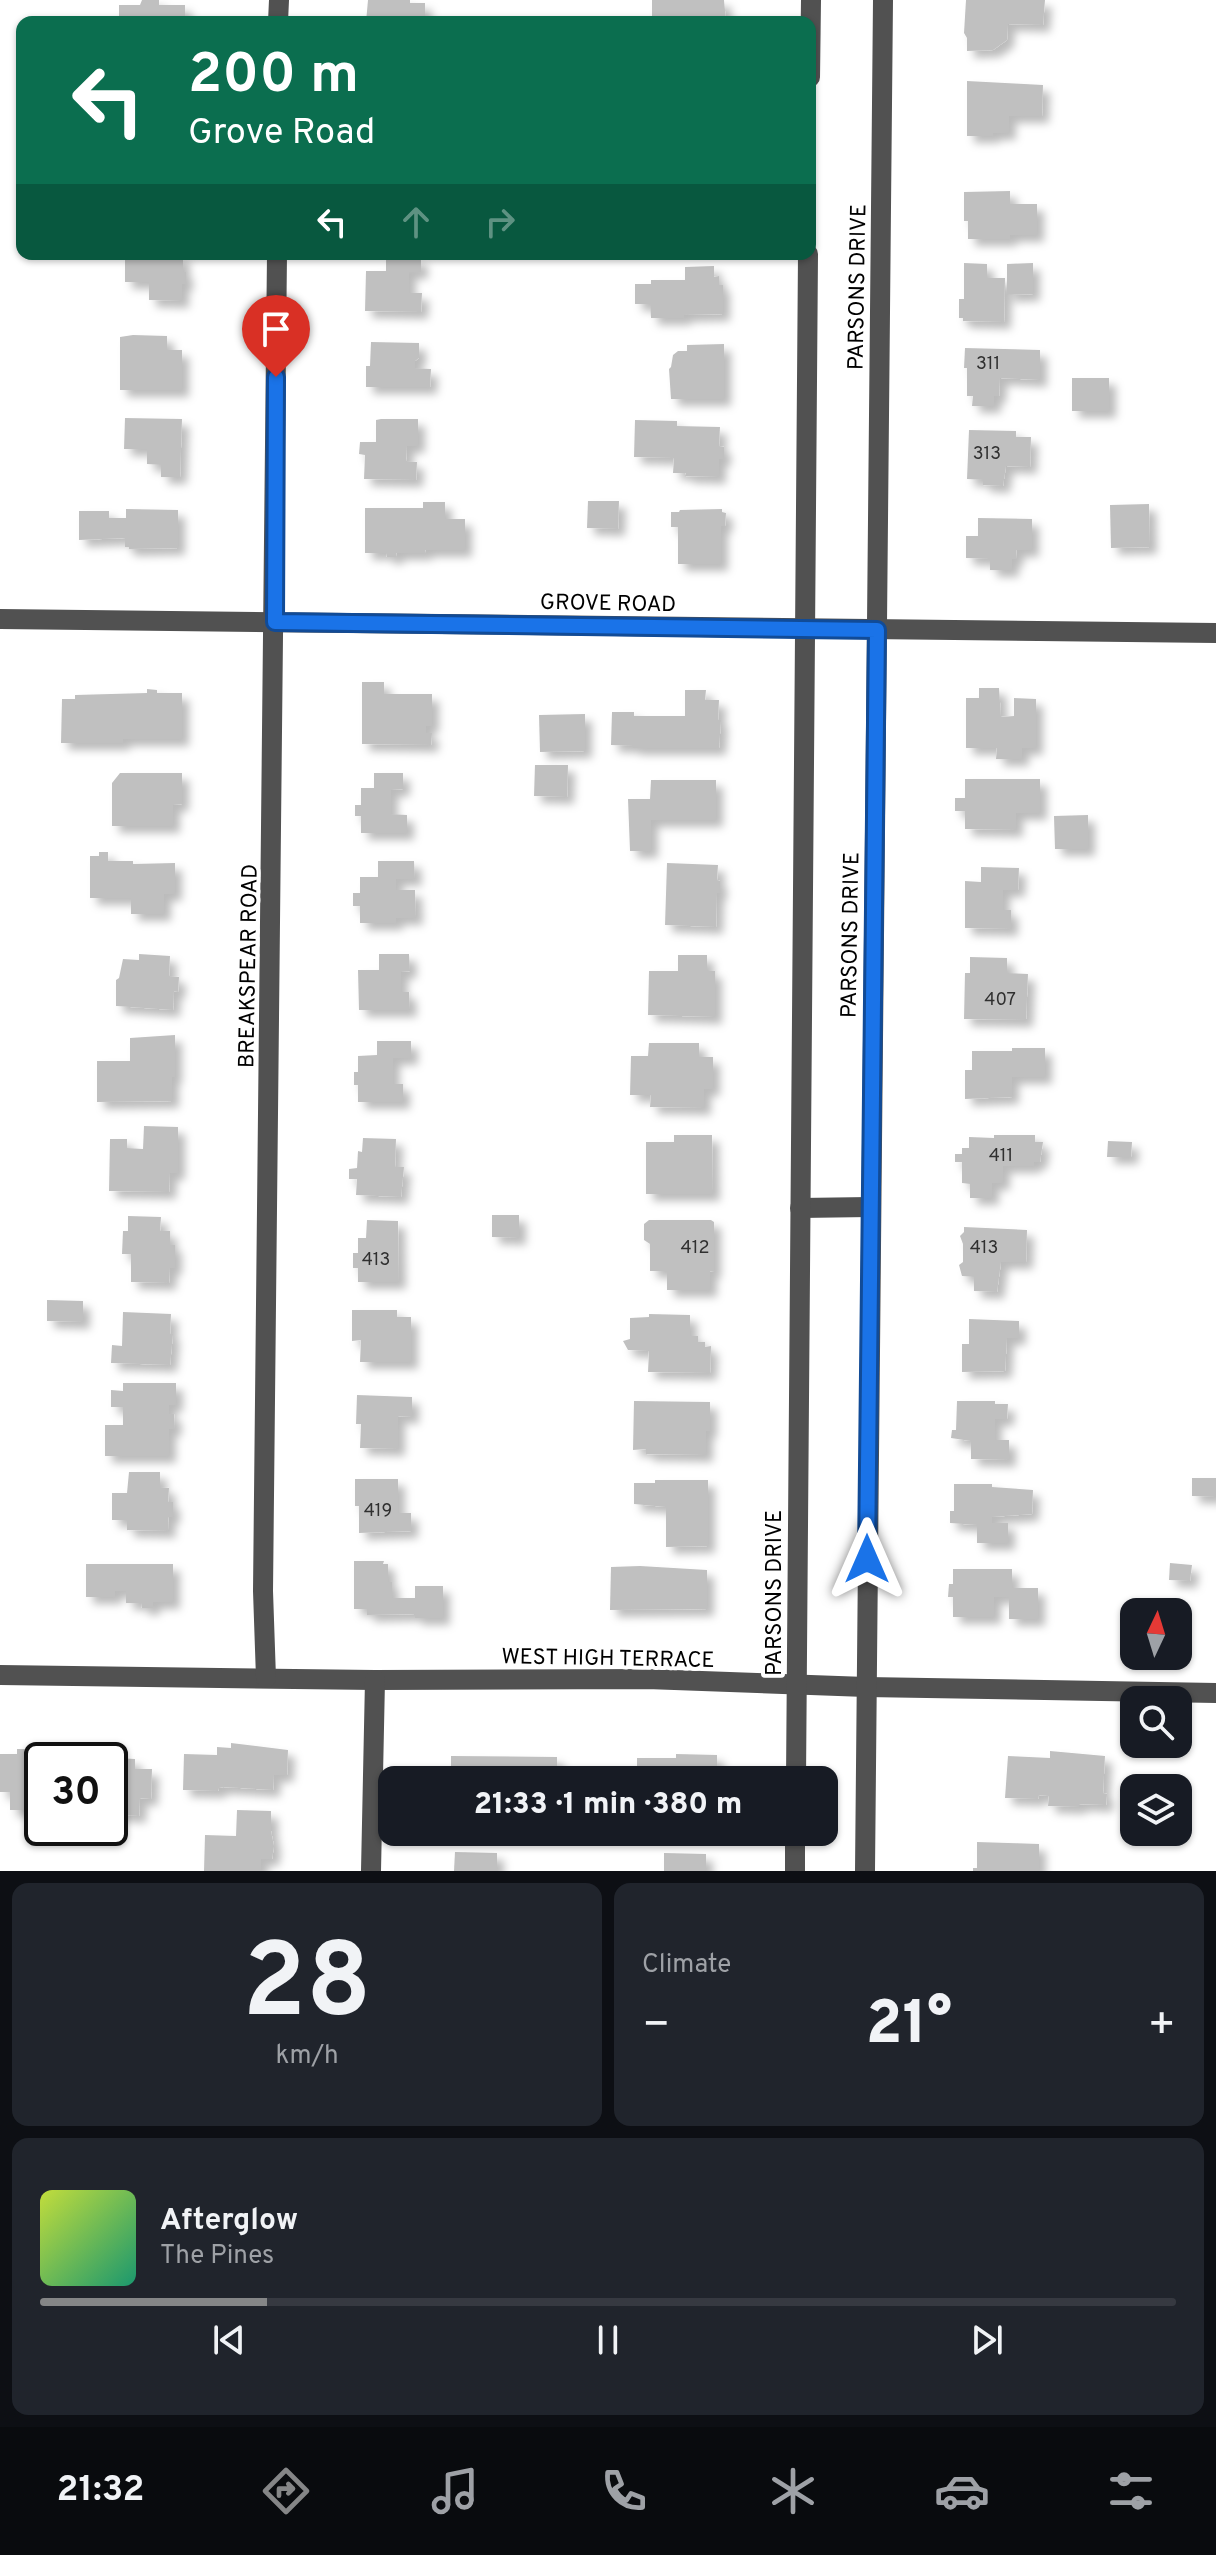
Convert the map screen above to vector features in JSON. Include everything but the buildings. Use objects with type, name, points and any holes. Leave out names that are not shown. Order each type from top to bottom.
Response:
[{"type":"street","name":"PARSONS DRIVE","points":[[865,1871],[883,0]]},
{"type":"street","name":"BREAKSPEAR ROAD","points":[[266,1678],[263,1591],[277,260]]},
{"type":"street","name":"PARSONS DRIVE","points":[[796,1766],[808,260]]},
{"type":"street","name":"GROVE ROAD","points":[[0,619],[1216,633]]},
{"type":"street","points":[[800,1208],[870,1207]]},
{"type":"street","name":"WEST HIGH TERRACE","points":[[0,1675],[375,1680],[647,1679],[866,1687],[1216,1693]]},
{"type":"street","points":[[371,1871],[375,1680]]},
{"type":"street","points":[[795,1846],[795,1871]]},
{"type":"route","points":[[276,377],[275,622],[877,630],[867,1559]]}]
